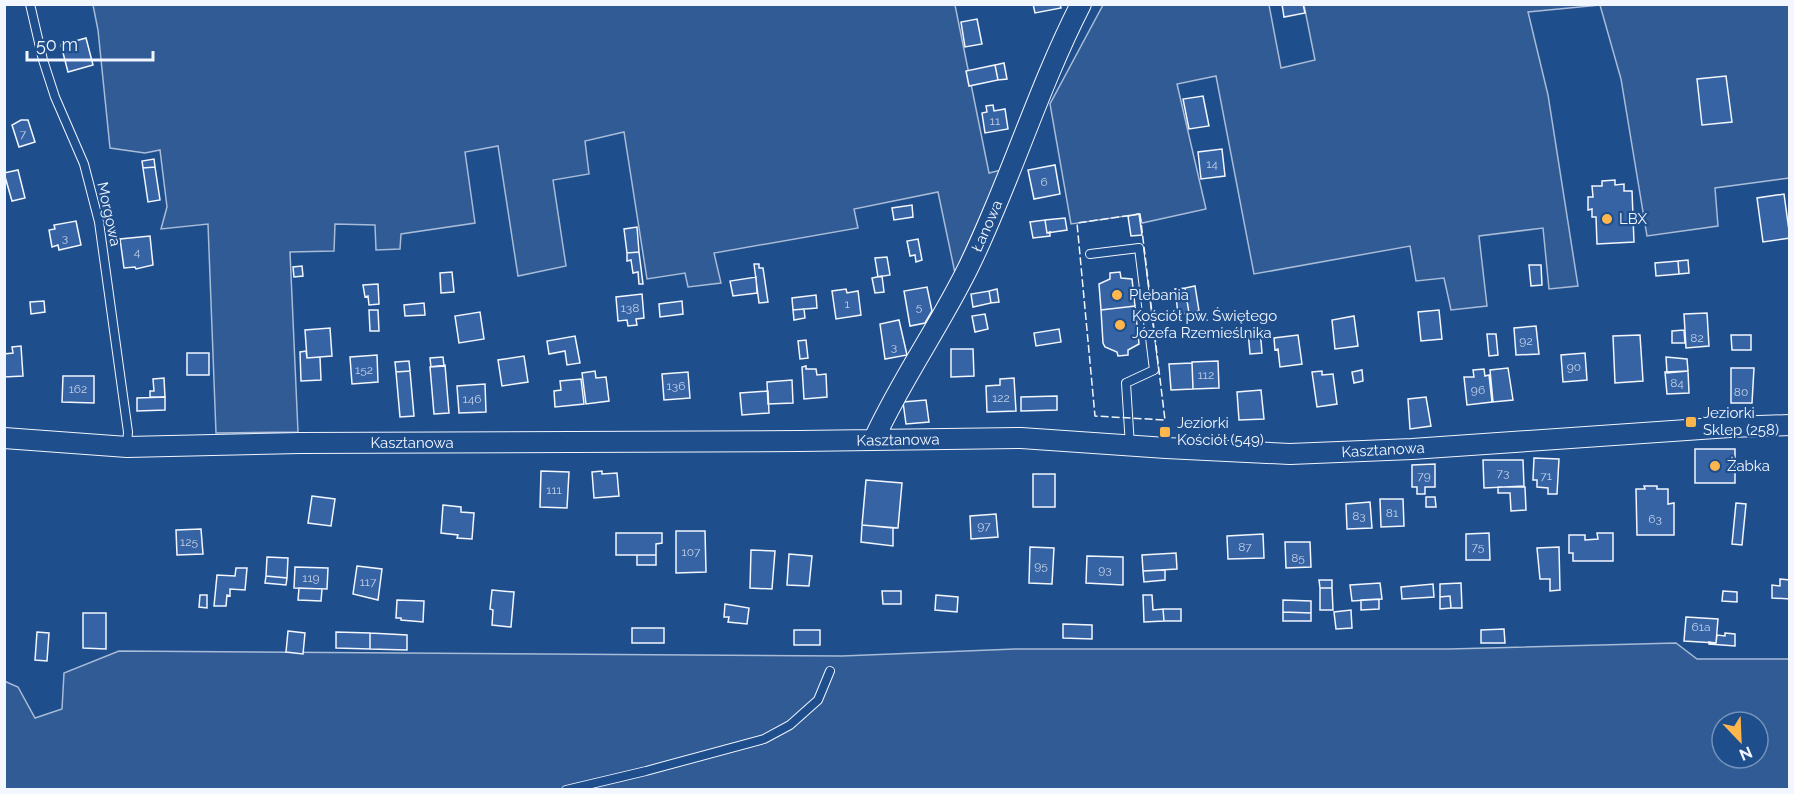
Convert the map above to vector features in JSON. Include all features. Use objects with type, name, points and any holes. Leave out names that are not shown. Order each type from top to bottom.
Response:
[{"type":"street","name":"Łanowa","points":[[874,439],[969,266],[1048,76],[1081,4]]},
{"type":"street","name":"Kasztanowa","points":[[4,438],[127,442],[312,443],[1021,438],[1290,454],[1790,425]]},
{"type":"lane","name":"Morgowa","points":[[30,4],[43,60],[55,97],[84,164],[99,222],[127,442]]},
{"type":"lane","points":[[1090,254],[1139,248],[1154,370],[1126,383],[1130,446]]},
{"type":"lane","points":[[566,789],[646,771],[764,739],[790,725],[818,700],[830,671]]},
{"type":"shaded area","points":[[93,5],[955,5],[989,173],[1001,170],[955,273],[938,192],[854,209],[858,228],[714,253],[721,283],[688,287],[685,273],[647,279],[624,132],[585,141],[589,174],[553,180],[566,266],[518,276],[498,146],[465,152],[475,223],[401,234],[400,249],[376,250],[375,225],[335,224],[334,251],[290,252],[298,432],[216,433],[208,224],[161,229],[167,207],[160,150],[145,153],[110,148],[98,30]]},
{"type":"shaded area","points":[[1103,5],[1269,5],[1281,68],[1315,60],[1304,5],[1600,5],[1528,12],[1548,95],[1578,286],[1549,289],[1543,228],[1479,236],[1487,306],[1451,310],[1444,278],[1416,281],[1410,246],[1254,274],[1216,76],[1177,84],[1206,209],[1142,223],[1139,214],[1071,224],[1050,104]]},
{"type":"shaded area","points":[[1600,5],[1789,5],[1789,178],[1715,188],[1718,226],[1647,236],[1621,79]]},
{"type":"shaded area","points":[[1676,643],[1697,659],[1789,659],[1789,789],[5,789],[4,681],[18,687],[35,718],[62,709],[64,673],[119,651],[842,656],[1015,649],[1449,649]]},
{"type":"building","points":[[1033,4],[1060,4],[1061,8],[1035,13]]},
{"type":"building","points":[[1282,4],[1303,4],[1305,13],[1284,17]]},
{"type":"building","points":[[977,19],[982,44],[965,47],[961,22]]},
{"type":"building","points":[[86,38],[93,65],[68,72],[61,45]]},
{"type":"building","points":[[1004,63],[1007,79],[998,80],[995,65]]},
{"type":"building","points":[[995,65],[998,80],[969,86],[966,71]]},
{"type":"building","points":[[1726,76],[1732,122],[1702,125],[1697,79]]},
{"type":"building","points":[[1203,96],[1209,126],[1189,129],[1183,99]]},
{"type":"building","points":[[993,105],[994,111],[1005,109],[1008,129],[985,133],[982,113],[987,112],[986,106]]},
{"type":"building","points":[[21,120],[28,120],[35,142],[19,147],[12,125]]},
{"type":"building","points":[[1222,149],[1225,176],[1201,179],[1198,152]]},
{"type":"building","points":[[154,159],[155,167],[143,168],[142,161]]},
{"type":"building","points":[[1055,165],[1060,194],[1034,199],[1028,170]]},
{"type":"building","points":[[155,167],[160,200],[148,202],[143,168]]},
{"type":"building","points":[[18,170],[25,198],[12,201],[4,173]]},
{"type":"building","points":[[1615,180],[1615,185],[1624,184],[1624,191],[1632,191],[1634,242],[1597,244],[1596,217],[1592,217],[1592,209],[1588,210],[1588,197],[1593,197],[1592,186],[1602,186],[1602,181]]},
{"type":"building","points":[[1784,194],[1790,238],[1763,242],[1757,198]]},
{"type":"building","points":[[912,205],[913,217],[894,220],[892,208]]},
{"type":"building","points":[[1139,214],[1142,235],[1131,236],[1128,216]]},
{"type":"building","points":[[1065,218],[1067,230],[1047,233],[1045,220]]},
{"type":"building","points":[[1045,220],[1047,233],[1050,232],[1050,236],[1033,238],[1030,222]]},
{"type":"building","points":[[76,221],[81,245],[59,250],[58,245],[52,247],[49,230],[55,229],[54,225]]},
{"type":"building","points":[[637,227],[639,252],[627,253],[624,229]]},
{"type":"building","points":[[150,236],[153,265],[136,269],[135,267],[124,268],[120,239]]},
{"type":"building","points":[[918,239],[922,260],[916,262],[915,255],[910,256],[907,241]]},
{"type":"building","points":[[639,252],[643,284],[639,284],[638,272],[633,273],[631,260],[627,261],[627,253]]},
{"type":"building","points":[[887,257],[890,275],[878,277],[875,258]]},
{"type":"building","points":[[1688,260],[1689,273],[1679,274],[1678,261]]},
{"type":"building","points":[[1678,261],[1679,274],[1656,276],[1655,263]]},
{"type":"building","points":[[754,264],[759,264],[759,268],[763,268],[768,302],[759,303]]},
{"type":"building","points":[[1529,265],[1541,265],[1542,285],[1531,286]]},
{"type":"building","points":[[302,266],[303,276],[294,277],[293,267]]},
{"type":"building","points":[[452,272],[454,292],[441,293],[440,273]]},
{"type":"building","name":"Plebania","points":[[1120,272],[1121,278],[1132,279],[1135,306],[1101,310],[1099,284],[1110,279],[1110,273]]},
{"type":"building","points":[[882,276],[884,292],[875,293],[872,278]]},
{"type":"building","points":[[756,277],[757,293],[733,296],[730,281]]},
{"type":"building","points":[[378,284],[379,304],[369,305],[363,285]]},
{"type":"building","points":[[1195,286],[1199,311],[1189,313],[1185,288]]},
{"type":"building","points":[[927,287],[932,311],[925,323],[910,326],[904,291]]},
{"type":"building","points":[[1185,288],[1189,313],[1178,314],[1175,289]]},
{"type":"building","points":[[846,289],[847,293],[858,291],[861,315],[836,319],[832,291]]},
{"type":"building","points":[[997,289],[999,302],[991,303],[989,291]]},
{"type":"building","points":[[989,291],[991,303],[973,307],[971,294]]},
{"type":"building","points":[[642,294],[644,318],[636,319],[637,325],[628,326],[627,320],[618,321],[616,297]]},
{"type":"building","points":[[816,295],[817,308],[793,310],[792,298]]},
{"type":"building","points":[[44,301],[45,312],[31,314],[30,302]]},
{"type":"building","points":[[682,301],[683,314],[660,317],[659,304]]},
{"type":"building","points":[[424,303],[425,315],[405,316],[404,305]]},
{"type":"building","name":"Kościół pw. Świętego Józefa Rzemieślnika","points":[[1135,306],[1139,344],[1128,350],[1128,355],[1118,356],[1117,352],[1105,347],[1103,343],[1101,310]]},
{"type":"building","points":[[804,309],[805,318],[794,320],[793,310]]},
{"type":"building","points":[[369,310],[378,310],[379,331],[370,331]]},
{"type":"building","points":[[1439,310],[1442,339],[1421,341],[1418,312]]},
{"type":"building","points":[[480,312],[484,339],[459,343],[455,316]]},
{"type":"building","points":[[1707,313],[1709,346],[1686,348],[1684,314]]},
{"type":"building","points":[[985,314],[988,329],[975,332],[972,316]]},
{"type":"building","points":[[1354,316],[1358,346],[1335,349],[1332,320]]},
{"type":"building","points":[[899,320],[907,355],[885,359],[880,324]]},
{"type":"building","points":[[1536,326],[1539,354],[1516,355],[1514,328]]},
{"type":"building","points":[[330,328],[332,356],[307,358],[305,330]]},
{"type":"building","points":[[1059,329],[1061,342],[1036,346],[1034,333]]},
{"type":"building","points":[[1260,329],[1262,353],[1250,354],[1248,331]]},
{"type":"building","points":[[1684,330],[1685,343],[1672,343],[1672,331]]},
{"type":"building","points":[[1487,334],[1496,334],[1498,355],[1489,356]]},
{"type":"building","points":[[1298,335],[1302,364],[1280,367],[1274,338]]},
{"type":"building","points":[[1640,335],[1643,381],[1615,383],[1613,336]]},
{"type":"building","points":[[1731,335],[1751,335],[1751,350],[1732,350]]},
{"type":"building","points":[[575,336],[580,363],[567,365],[565,351],[549,354],[547,341]]},
{"type":"building","points":[[806,340],[808,358],[800,359],[798,341]]},
{"type":"building","points":[[21,346],[23,376],[4,377],[4,354],[13,353],[12,347]]},
{"type":"building","points":[[951,349],[973,349],[974,376],[951,377]]},
{"type":"building","points":[[306,351],[307,358],[320,357],[321,380],[301,381],[300,352]]},
{"type":"building","points":[[187,353],[209,353],[209,375],[187,375]]},
{"type":"building","points":[[1585,353],[1587,380],[1563,382],[1561,355]]},
{"type":"building","points":[[377,355],[378,382],[352,384],[350,357]]},
{"type":"building","points":[[524,356],[528,382],[502,386],[498,360]]},
{"type":"building","points":[[443,357],[444,366],[431,367],[430,358]]},
{"type":"building","points":[[1666,357],[1687,359],[1688,371],[1667,373]]},
{"type":"building","points":[[409,361],[410,371],[396,372],[395,362]]},
{"type":"building","points":[[1218,361],[1219,388],[1193,389],[1192,362]]},
{"type":"building","points":[[1192,363],[1193,389],[1171,390],[1169,364]]},
{"type":"building","points":[[445,365],[449,413],[434,414],[430,367]]},
{"type":"building","points":[[806,366],[806,369],[816,369],[817,375],[826,374],[827,397],[804,399],[802,367]]},
{"type":"building","points":[[1508,368],[1513,400],[1493,402],[1490,370]]},
{"type":"building","points":[[1731,368],[1754,368],[1752,403],[1731,403]]},
{"type":"building","points":[[1484,369],[1485,376],[1489,375],[1492,402],[1467,405],[1464,377],[1474,377],[1473,370]]},
{"type":"building","points":[[1362,370],[1363,381],[1354,383],[1352,372]]},
{"type":"building","points":[[410,371],[414,416],[400,417],[396,372]]},
{"type":"building","points":[[595,371],[596,378],[606,377],[609,401],[586,404],[582,373]]},
{"type":"building","points":[[1322,371],[1322,375],[1333,374],[1337,404],[1317,407],[1312,372]]},
{"type":"building","points":[[1688,371],[1689,393],[1667,394],[1665,372]]},
{"type":"building","points":[[688,372],[690,398],[664,400],[662,374]]},
{"type":"building","points":[[63,376],[94,376],[94,403],[62,402]]},
{"type":"building","points":[[164,378],[165,397],[150,397],[150,391],[154,391],[153,379]]},
{"type":"building","points":[[1014,378],[1016,411],[987,412],[986,386],[1000,385],[1000,379]]},
{"type":"building","points":[[581,379],[584,404],[555,407],[554,391],[561,390],[560,381]]},
{"type":"building","points":[[792,380],[793,403],[768,404],[767,382]]},
{"type":"building","points":[[485,384],[486,412],[459,413],[457,386]]},
{"type":"building","points":[[1261,390],[1264,419],[1239,420],[1237,392]]},
{"type":"building","points":[[768,391],[769,413],[742,415],[740,393]]},
{"type":"building","points":[[1057,396],[1057,410],[1021,411],[1021,397]]},
{"type":"building","points":[[165,397],[165,410],[137,411],[137,398]]},
{"type":"building","points":[[1426,397],[1431,426],[1410,429],[1408,399]]},
{"type":"building","points":[[926,400],[929,422],[906,424],[903,402]]},
{"type":"building","name":"Żabka","points":[[1695,449],[1735,449],[1735,483],[1695,483]]},
{"type":"building","points":[[1534,458],[1559,459],[1557,494],[1548,494],[1548,488],[1537,487],[1537,480],[1533,480]]},
{"type":"building","points":[[1483,460],[1523,460],[1524,486],[1484,488]]},
{"type":"building","points":[[1435,464],[1435,487],[1425,487],[1425,494],[1417,494],[1417,487],[1412,487],[1412,465]]},
{"type":"building","points":[[541,471],[569,472],[567,508],[540,507]]},
{"type":"building","points":[[602,471],[602,474],[617,473],[619,496],[594,498],[592,472]]},
{"type":"building","points":[[1033,474],[1055,474],[1055,507],[1033,507]]},
{"type":"building","points":[[866,480],[902,483],[898,528],[862,525]]},
{"type":"building","points":[[1644,486],[1668,489],[1668,504],[1674,503],[1674,535],[1637,535],[1636,489],[1645,489]]},
{"type":"building","points":[[1498,487],[1525,487],[1526,510],[1511,511],[1510,493],[1498,493]]},
{"type":"building","points":[[312,496],[335,499],[331,526],[308,523]]},
{"type":"building","points":[[1426,497],[1435,497],[1436,507],[1426,507]]},
{"type":"building","points":[[1380,499],[1403,499],[1404,526],[1381,527]]},
{"type":"building","points":[[1370,502],[1372,528],[1347,529],[1346,504]]},
{"type":"building","points":[[1736,503],[1746,504],[1742,545],[1732,544]]},
{"type":"building","points":[[443,505],[461,507],[461,512],[474,513],[472,539],[457,538],[458,535],[441,533]]},
{"type":"building","points":[[996,514],[998,537],[971,539],[970,516]]},
{"type":"building","points":[[862,525],[893,528],[893,546],[861,542]]},
{"type":"building","points":[[201,529],[203,554],[177,555],[176,530]]},
{"type":"building","points":[[676,531],[705,531],[706,572],[676,573]]},
{"type":"building","points":[[616,533],[662,533],[662,543],[656,544],[656,555],[616,555]]},
{"type":"building","points":[[1489,533],[1490,560],[1466,560],[1466,534]]},
{"type":"building","points":[[1597,533],[1613,533],[1613,561],[1573,561],[1573,553],[1569,553],[1569,535],[1585,535],[1585,540],[1598,539]]},
{"type":"building","points":[[1263,534],[1264,558],[1228,559],[1227,536]]},
{"type":"building","points":[[1285,542],[1310,542],[1311,567],[1286,568]]},
{"type":"building","points":[[1030,547],[1054,548],[1052,584],[1029,583]]},
{"type":"building","points":[[1559,547],[1560,590],[1550,591],[1550,579],[1540,579],[1537,548]]},
{"type":"building","points":[[751,550],[775,551],[772,589],[750,588]]},
{"type":"building","points":[[1176,553],[1177,569],[1143,571],[1142,555]]},
{"type":"building","points":[[789,554],[812,556],[809,586],[787,585]]},
{"type":"building","points":[[637,555],[656,555],[656,565],[637,565]]},
{"type":"building","points":[[1087,556],[1123,557],[1123,585],[1086,583]]},
{"type":"building","points":[[267,557],[288,558],[287,578],[266,576]]},
{"type":"building","points":[[357,566],[382,569],[378,600],[353,594]]},
{"type":"building","points":[[295,567],[328,568],[327,589],[294,588]]},
{"type":"building","points":[[236,568],[247,568],[245,590],[230,589],[226,606],[214,606],[217,575],[235,576]]},
{"type":"building","points":[[1165,570],[1165,580],[1144,582],[1143,571]]},
{"type":"building","points":[[266,576],[287,578],[286,585],[265,583]]},
{"type":"building","points":[[1780,579],[1790,580],[1790,599],[1772,598],[1772,585],[1780,586]]},
{"type":"building","points":[[1319,580],[1332,580],[1332,588],[1320,588]]},
{"type":"building","points":[[1380,583],[1382,599],[1352,601],[1350,585]]},
{"type":"building","points":[[1461,583],[1462,608],[1451,608],[1450,596],[1440,597],[1440,584]]},
{"type":"building","points":[[1433,584],[1434,597],[1402,599],[1401,587]]},
{"type":"building","points":[[299,588],[322,589],[321,601],[298,600]]},
{"type":"building","points":[[1320,588],[1332,588],[1333,610],[1320,610]]},
{"type":"building","points":[[492,590],[514,592],[511,627],[492,625],[493,610],[490,609]]},
{"type":"building","points":[[882,591],[901,591],[901,604],[883,604]]},
{"type":"building","points":[[1723,591],[1737,592],[1737,602],[1722,601]]},
{"type":"building","points":[[200,595],[207,595],[207,608],[199,607]]},
{"type":"building","points":[[936,595],[958,597],[957,612],[935,610]]},
{"type":"building","points":[[1143,595],[1152,595],[1153,610],[1163,609],[1164,621],[1144,622]]},
{"type":"building","points":[[1450,596],[1451,608],[1440,609],[1440,597]]},
{"type":"building","points":[[1379,599],[1379,609],[1361,610],[1361,600]]},
{"type":"building","points":[[397,600],[424,601],[423,622],[396,618]]},
{"type":"building","points":[[1283,600],[1311,601],[1311,613],[1283,612]]},
{"type":"building","points":[[725,604],[749,608],[747,624],[728,622],[729,617],[724,617]]},
{"type":"building","points":[[1163,609],[1181,609],[1181,621],[1164,621]]},
{"type":"building","points":[[1351,610],[1352,628],[1336,629],[1334,612]]},
{"type":"building","points":[[1283,612],[1311,613],[1311,621],[1283,621]]},
{"type":"building","points":[[83,613],[106,613],[106,649],[83,648]]},
{"type":"building","points":[[1686,617],[1718,619],[1716,643],[1684,641]]},
{"type":"building","points":[[1063,624],[1092,625],[1092,639],[1063,638]]},
{"type":"building","points":[[632,628],[664,628],[664,643],[632,643]]},
{"type":"building","points":[[1504,629],[1505,643],[1481,643],[1481,630]]},
{"type":"building","points":[[794,630],[820,630],[820,645],[794,645]]},
{"type":"building","points":[[288,631],[305,633],[303,654],[286,652]]},
{"type":"building","points":[[37,632],[49,633],[47,661],[35,660]]},
{"type":"building","points":[[336,632],[370,633],[370,649],[336,648]]},
{"type":"building","points":[[370,633],[407,635],[407,650],[370,649]]},
{"type":"building","points":[[1725,633],[1735,634],[1735,646],[1709,644],[1709,642],[1716,643],[1717,635],[1725,636]]},
{"type":"fence","points":[[1140,214],[1165,420],[1095,416],[1077,223],[1140,214]]},
{"type":"place","name":"LBX","points":[[1607,219]]},
{"type":"place","name":"Plebania","points":[[1117,295]]},
{"type":"place","name":"Kościół pw. Świętego Józefa Rzemieślnika","points":[[1120,325]]},
{"type":"place","name":"Jeziorki Sklep (258)","points":[[1691,422]]},
{"type":"place","name":"Jeziorki Kościół (549)","points":[[1165,432]]},
{"type":"place","name":"Żabka","points":[[1715,466]]}]
